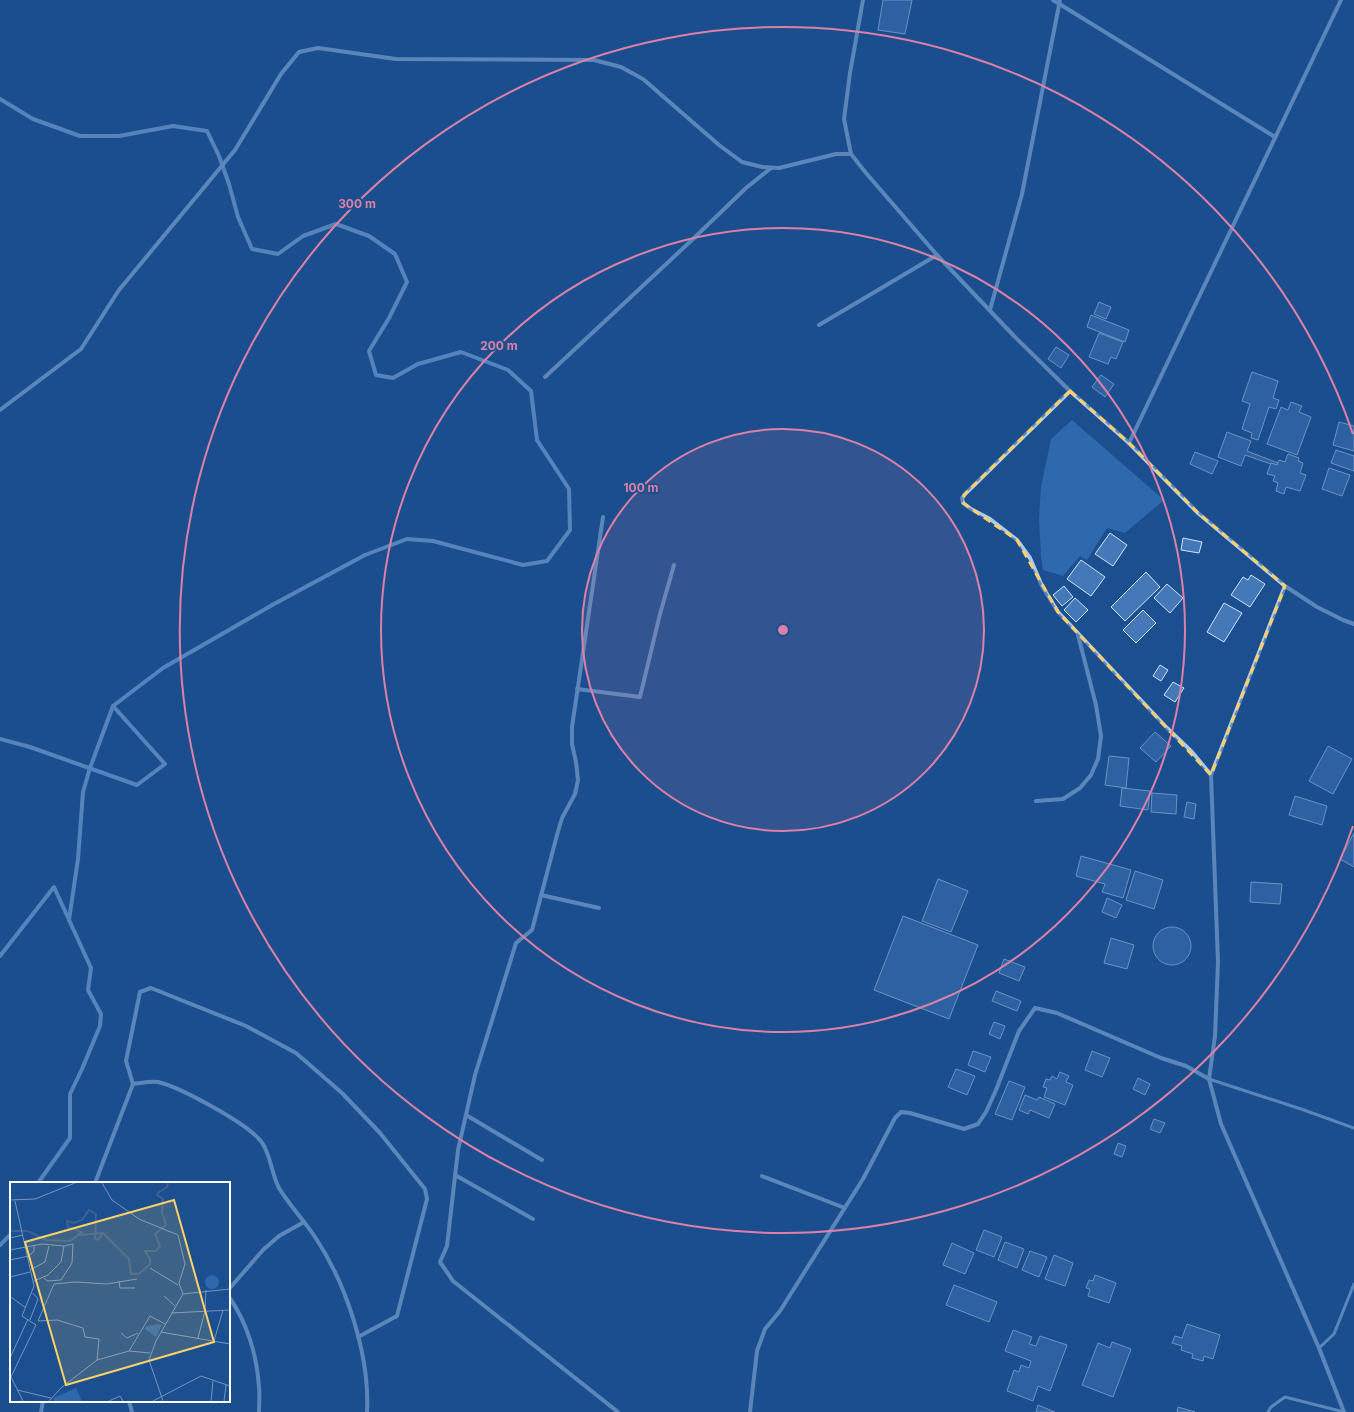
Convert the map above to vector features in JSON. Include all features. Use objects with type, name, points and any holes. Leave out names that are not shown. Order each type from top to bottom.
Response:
[{"type":"street","points":[[863,0],[850,73],[844,119],[851,154],[937,255],[990,310],[1070,391],[1129,443],[1198,513],[1285,586],[1317,607],[1354,624]]},
{"type":"street","points":[[1053,0],[1060,1],[1275,137]]},
{"type":"street","points":[[1129,443],[1341,0]]},
{"type":"street","points":[[990,310],[1022,194],[1060,1]]},
{"type":"street","points":[[0,410],[81,349],[119,290],[236,150],[280,74],[299,52],[318,48],[396,59],[594,60],[621,67],[643,79],[719,145],[742,162],[762,167],[779,168],[836,154],[851,154]]},
{"type":"street","points":[[545,377],[746,188],[771,167]]},
{"type":"street","points":[[819,325],[937,255]]},
{"type":"street","points":[[1070,391],[964,495],[962,498],[963,503],[990,519],[1017,540],[1030,558],[1042,586],[1058,612],[1167,728],[1192,752],[1211,775]]},
{"type":"street","points":[[603,517],[572,727],[572,744],[578,780],[575,794],[562,818],[532,930],[516,943],[474,1075],[458,1150],[447,1246],[440,1262],[453,1281],[618,1412]]},
{"type":"street","points":[[577,689],[640,698],[660,614],[674,565]]},
{"type":"street","points":[[1285,586],[1211,775],[1218,962],[1215,1036],[1209,1079],[1222,1124],[1319,1348],[1344,1412]]},
{"type":"street","points":[[1036,801],[1063,799],[1080,788],[1091,775],[1098,759],[1101,736],[1096,705],[1078,634]]},
{"type":"street","points":[[541,895],[599,908]]},
{"type":"street","points":[[95,1182],[134,1084],[126,1061],[140,992],[151,988],[246,1026],[296,1054],[342,1093],[380,1133],[425,1189],[427,1199],[397,1316],[358,1337]]},
{"type":"street","points":[[750,1412],[757,1351],[765,1329],[780,1311],[863,1179],[895,1118],[901,1112],[910,1113],[964,1129],[978,1124],[986,1112],[996,1090],[1019,1031],[1035,1008],[1057,1013],[1161,1058],[1186,1066],[1209,1079]]},
{"type":"street","points":[[134,1084],[150,1082],[159,1083],[177,1089],[212,1107],[259,1138],[266,1148],[269,1161],[279,1187],[315,1237],[333,1266],[344,1291],[358,1337],[365,1380],[366,1412]]},
{"type":"street","points":[[466,1115],[542,1160]]},
{"type":"street","points":[[455,1175],[533,1219]]},
{"type":"street","points":[[762,1176],[845,1208]]},
{"type":"street","points":[[230,1288],[263,1250],[279,1236],[304,1222]]},
{"type":"street","points":[[230,1298],[237,1308],[248,1335],[259,1387],[259,1412]]},
{"type":"street","points":[[41,1412],[43,1402]]},
{"type":"street","points":[[129,1402],[132,1412]]},
{"type":"lane","points":[[1209,1079],[1354,1128]]},
{"type":"lane","points":[[1319,1348],[1334,1334],[1354,1284]]},
{"type":"lane","points":[[1268,1412],[1271,1407],[1285,1397],[1344,1412]]},
{"type":"highlighted area","points":[[1070,391],[1129,443],[1198,513],[1285,586],[1211,775],[1058,612],[1017,540],[963,503],[964,495]]},
{"type":"shaded area","points":[[1072,420],[1164,500],[1125,533],[1107,528],[1087,560],[1080,556],[1063,576],[1043,570],[1039,519],[1041,487],[1051,439]]},
{"type":"building","points":[[883,0],[912,0],[905,34],[878,30]]},
{"type":"building","points":[[1099,302],[1111,307],[1106,319],[1094,314]]},
{"type":"building","points":[[1091,315],[1129,330],[1125,342],[1087,327]]},
{"type":"building","points":[[1099,333],[1123,342],[1116,359],[1111,357],[1108,364],[1089,357]]},
{"type":"building","points":[[1056,347],[1069,355],[1061,368],[1048,359]]},
{"type":"building","points":[[1252,372],[1278,381],[1273,398],[1279,400],[1276,409],[1269,407],[1258,440],[1251,438],[1252,433],[1242,429],[1250,404],[1242,401]]},
{"type":"building","points":[[1101,375],[1114,384],[1105,397],[1092,387]]},
{"type":"building","points":[[1291,402],[1302,406],[1299,412],[1311,417],[1297,455],[1267,444],[1281,407],[1288,410]]},
{"type":"building","points":[[1339,422],[1354,426],[1354,451],[1333,445]]},
{"type":"building","points":[[1227,432],[1251,441],[1247,451],[1278,463],[1277,465],[1245,455],[1241,466],[1218,457]]},
{"type":"building","points":[[1336,450],[1354,456],[1354,471],[1331,463]]},
{"type":"building","points":[[1195,452],[1218,461],[1212,474],[1190,464]]},
{"type":"building","points":[[1288,454],[1299,458],[1298,461],[1303,463],[1300,473],[1306,475],[1300,491],[1286,487],[1284,494],[1276,491],[1278,483],[1273,481],[1275,476],[1267,474],[1271,463],[1277,465],[1279,460],[1285,462]]},
{"type":"building","points":[[1329,468],[1350,475],[1342,496],[1322,489]]},
{"type":"building","points":[[1110,533],[1127,545],[1113,566],[1095,554]]},
{"type":"building","points":[[1183,538],[1202,542],[1199,553],[1181,550]]},
{"type":"building","points":[[1081,560],[1105,577],[1091,596],[1067,579]]},
{"type":"building","points":[[1146,572],[1160,587],[1125,621],[1111,607]]},
{"type":"building","points":[[1251,575],[1265,584],[1250,607],[1231,595],[1243,577],[1248,580]]},
{"type":"building","points":[[1167,584],[1183,598],[1170,613],[1154,598]]},
{"type":"building","points":[[1064,586],[1073,597],[1062,606],[1053,595]]},
{"type":"building","points":[[1075,598],[1088,610],[1076,622],[1064,610]]},
{"type":"building","points":[[1224,603],[1242,613],[1224,642],[1207,632]]},
{"type":"building","points":[[1143,610],[1156,623],[1136,643],[1123,630]]},
{"type":"building","points":[[1160,665],[1168,670],[1161,681],[1153,676]]},
{"type":"building","points":[[1173,682],[1184,688],[1175,702],[1164,695]]},
{"type":"building","points":[[1155,732],[1171,746],[1156,762],[1140,748]]},
{"type":"building","points":[[1328,746],[1352,759],[1333,794],[1309,781]]},
{"type":"building","points":[[1109,756],[1129,758],[1126,788],[1105,785]]},
{"type":"building","points":[[1122,788],[1150,791],[1148,810],[1120,806]]},
{"type":"building","points":[[1152,793],[1177,795],[1176,814],[1151,812]]},
{"type":"building","points":[[1295,796],[1327,806],[1322,825],[1289,815]]},
{"type":"building","points":[[1187,802],[1196,804],[1194,819],[1184,817]]},
{"type":"building","points":[[1354,833],[1354,867],[1340,859]]},
{"type":"building","points":[[1081,856],[1131,870],[1123,898],[1102,892],[1105,884],[1076,876]]},
{"type":"building","points":[[1135,871],[1163,880],[1154,909],[1126,900]]},
{"type":"building","points":[[938,879],[968,891],[951,932],[922,921]]},
{"type":"building","points":[[1251,882],[1282,884],[1280,904],[1250,902]]},
{"type":"building","points":[[1107,898],[1122,905],[1116,918],[1102,912]]},
{"type":"building","points":[[903,916],[978,945],[949,1019],[874,990]]},
{"type":"building","points":[[1172,927],[1185,933],[1191,946],[1185,959],[1172,965],[1159,959],[1153,946],[1159,933]]},
{"type":"building","points":[[1111,938],[1134,945],[1127,969],[1104,963]]},
{"type":"building","points":[[1004,959],[1025,967],[1019,981],[999,973]]},
{"type":"building","points":[[996,991],[1021,1001],[1017,1011],[992,1001]]},
{"type":"building","points":[[994,1022],[1005,1026],[1000,1039],[989,1034]]},
{"type":"building","points":[[973,1051],[991,1057],[985,1072],[968,1065]]},
{"type":"building","points":[[1092,1051],[1110,1058],[1102,1077],[1085,1070]]},
{"type":"building","points":[[956,1069],[975,1076],[967,1095],[948,1087]]},
{"type":"building","points":[[1060,1072],[1069,1076],[1066,1082],[1073,1085],[1065,1105],[1044,1097],[1047,1088],[1043,1087],[1046,1079],[1050,1080],[1052,1076],[1057,1079]]},
{"type":"building","points":[[1138,1078],[1150,1084],[1145,1095],[1133,1089]]},
{"type":"building","points":[[1009,1081],[1025,1087],[1012,1120],[995,1114]]},
{"type":"building","points":[[1025,1095],[1037,1100],[1039,1097],[1055,1104],[1049,1118],[1030,1110],[1028,1114],[1019,1110]]},
{"type":"building","points":[[1154,1119],[1165,1123],[1160,1133],[1150,1129]]},
{"type":"building","points":[[1118,1143],[1126,1146],[1122,1157],[1114,1154]]},
{"type":"building","points":[[984,1230],[1002,1237],[994,1257],[976,1250]]},
{"type":"building","points":[[1005,1242],[1024,1249],[1017,1268],[998,1260]]},
{"type":"building","points":[[952,1243],[974,1253],[965,1274],[943,1265]]},
{"type":"building","points":[[1030,1251],[1047,1257],[1039,1277],[1022,1270]]},
{"type":"building","points":[[1054,1255],[1073,1263],[1065,1286],[1045,1279]]},
{"type":"building","points":[[1095,1275],[1116,1283],[1109,1303],[1088,1296],[1090,1289],[1086,1288],[1089,1280],[1093,1281]]},
{"type":"building","points":[[954,1285],[997,1302],[989,1322],[946,1305]]},
{"type":"building","points":[[1187,1324],[1220,1335],[1213,1359],[1204,1356],[1203,1361],[1192,1358],[1193,1354],[1181,1350],[1182,1346],[1172,1343],[1175,1336],[1182,1338]]},
{"type":"building","points":[[1013,1330],[1032,1337],[1029,1344],[1036,1346],[1040,1336],[1067,1345],[1050,1391],[1038,1386],[1033,1401],[1007,1391],[1014,1370],[1019,1372],[1021,1365],[1029,1368],[1031,1361],[1005,1351]]},
{"type":"building","points":[[1112,1342],[1131,1349],[1113,1397],[1082,1385],[1098,1343],[1110,1348]]},
{"type":"building","points":[[1038,1405],[1055,1412],[1036,1412]]},
{"type":"building","points":[[1178,1407],[1195,1412],[1177,1412]]},
{"type":"waterway","points":[[0,99],[33,119],[80,136],[119,136],[173,126],[207,131],[219,156],[229,184],[238,217],[252,249],[278,254],[303,236],[336,224],[369,236],[395,254],[407,282],[389,318],[369,351],[376,375],[393,378],[418,364],[461,352],[508,370],[531,391],[537,440],[569,489],[570,530],[547,561],[523,565],[433,541],[407,539],[365,555],[274,604],[163,668],[113,706],[90,768],[83,792],[78,859],[69,920]]},
{"type":"waterway","points":[[0,739],[30,747],[137,785],[165,764],[113,706]]},
{"type":"waterway","points":[[0,956],[54,887],[91,968],[88,990],[101,1014],[100,1026],[70,1094],[70,1138],[39,1182]]},
{"type":"waterway","points":[[0,1245],[10,1235]]}]
